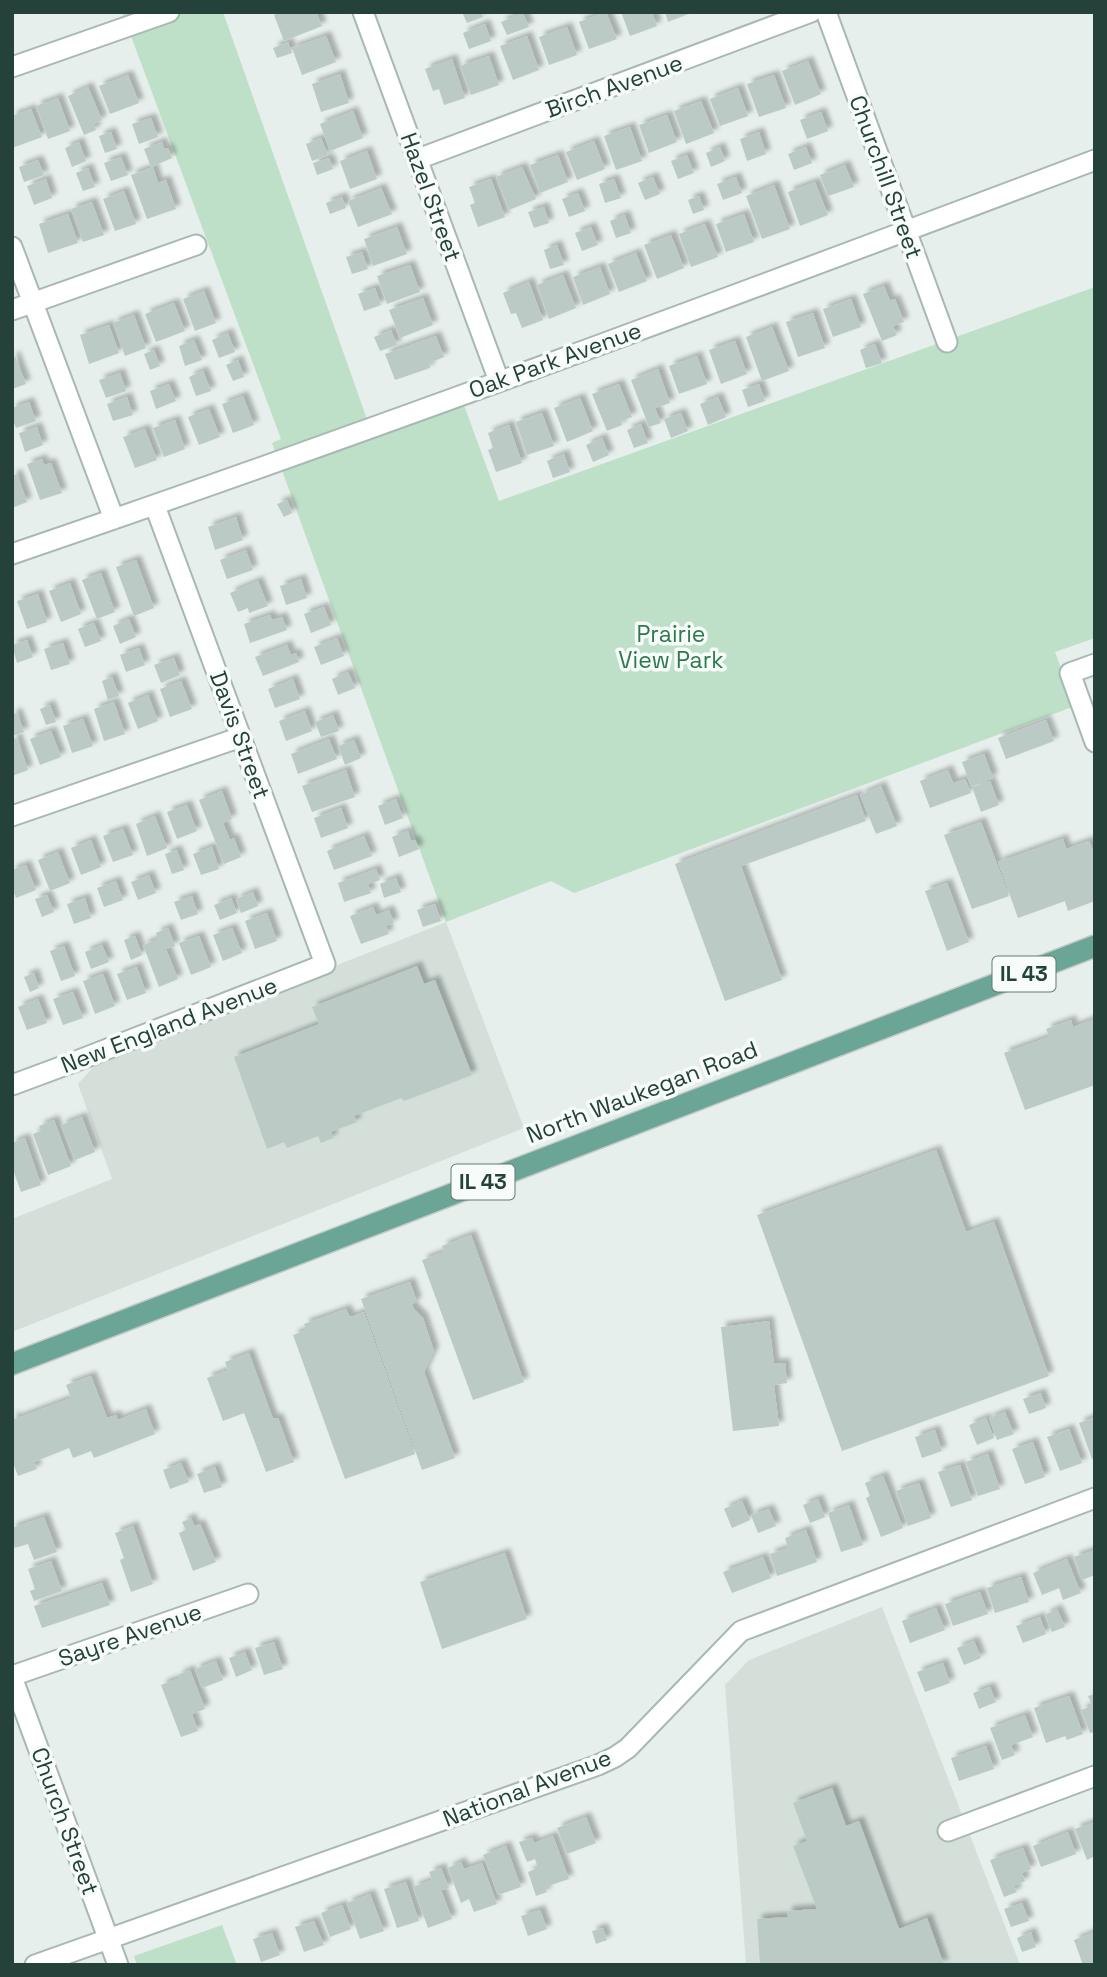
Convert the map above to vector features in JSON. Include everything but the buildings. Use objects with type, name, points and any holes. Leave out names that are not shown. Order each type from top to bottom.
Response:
[{"type":"main road","name":"North Waukegan Road","points":[[12,1364],[1095,946]]},
{"type":"street","points":[[12,67],[169,12]]},
{"type":"street","name":"Hazel Street","points":[[363,12],[499,381]]},
{"type":"street","name":"Birch Avenue","points":[[418,159],[811,12]]},
{"type":"street","name":"Churchill Street","points":[[825,12],[947,342]]},
{"type":"street","name":"Oak Park Avenue","points":[[12,554],[155,506],[499,381],[1095,160]]},
{"type":"street","points":[[12,310],[196,244]]},
{"type":"street","points":[[12,247],[114,519]]},
{"type":"street","name":"Davis Street","points":[[155,506],[325,964]]},
{"type":"street","points":[[1095,664],[1070,673],[1095,741]]},
{"type":"street","points":[[12,816],[241,737]]},
{"type":"street","name":"New England Avenue","points":[[12,1085],[325,964]]},
{"type":"street","name":"National Avenue","points":[[35,1965],[598,1765],[628,1748],[741,1631],[1095,1498]]},
{"type":"street","name":"Sayre Avenue","points":[[12,1676],[248,1594]]},
{"type":"street","name":"Church Street","points":[[12,1676],[118,1965]]},
{"type":"street","points":[[948,1832],[1095,1776]]},
{"type":"shaded area","points":[[446,922],[524,1128],[12,1332],[12,1219],[112,1179],[78,1084],[100,1059]]},
{"type":"shaded area","points":[[882,1607],[1020,1965],[746,1965],[725,1685],[749,1660]]},
{"type":"green space","name":"Prairie View Park","points":[[122,12],[223,12],[374,439],[464,405],[499,501],[1095,287],[1095,638],[1055,652],[1075,706],[574,893],[551,881],[446,922],[272,443],[281,439]]},
{"type":"green space","points":[[222,1925],[237,1965],[137,1965],[134,1956]]}]
